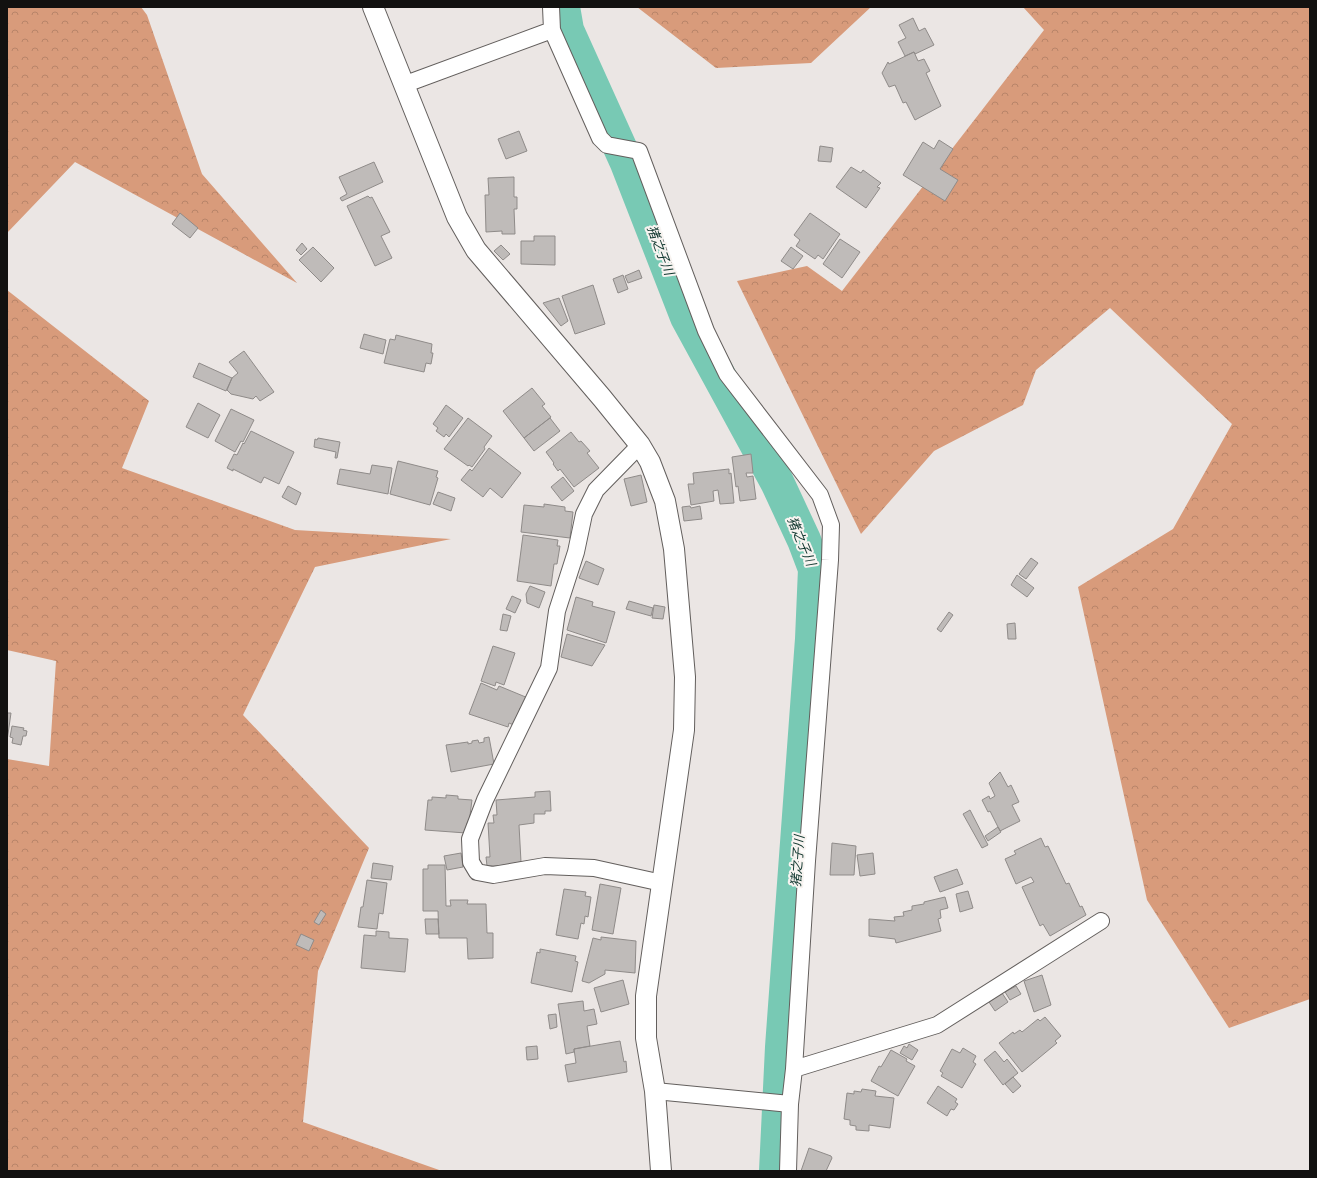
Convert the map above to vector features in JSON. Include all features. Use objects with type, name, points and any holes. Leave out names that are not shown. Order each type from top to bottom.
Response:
[{"type":"street","points":[[373,7],[457,217],[476,250],[640,445],[650,462],[666,501],[674,549],[685,677],[684,730],[646,996],[646,1038],[655,1091],[661,1171]]},
{"type":"street","points":[[551,7],[552,30],[600,138],[607,145],[639,151],[706,331],[727,374],[820,495],[831,525],[830,560],[807,861],[794,1069],[787,1104],[788,1171]]},
{"type":"street","points":[[403,85],[552,30]]},
{"type":"street","points":[[640,445],[596,490],[584,514],[576,552],[557,611],[549,668],[485,800],[470,839],[471,862],[477,872],[493,876],[545,866],[594,868],[662,883]]},
{"type":"street","points":[[794,1069],[937,1025],[1101,921]]},
{"type":"street","points":[[655,1091],[787,1104]]},
{"type":"green space","points":[[7,7],[141,7],[147,15],[202,174],[297,283],[75,162],[7,233]]},
{"type":"green space","points":[[637,7],[871,7],[811,63],[716,68]]},
{"type":"green space","points":[[1023,7],[1310,7],[1310,999],[1229,1028],[1147,900],[1078,587],[1173,529],[1232,424],[1110,308],[1036,370],[1023,405],[934,451],[861,534],[737,281],[807,266],[842,291],[1044,30]]},
{"type":"green space","points":[[7,290],[149,401],[122,468],[295,530],[451,539],[315,567],[243,715],[369,848],[318,971],[303,1122],[442,1171],[7,1171],[7,759],[49,766],[56,661],[7,650]]},
{"type":"building","points":[[913,18],[919,31],[925,28],[934,45],[915,54],[914,52],[905,56],[898,42],[906,38],[899,25]]},
{"type":"building","points":[[914,52],[918,61],[924,59],[930,71],[926,73],[941,106],[915,120],[906,102],[903,103],[895,85],[889,87],[882,73],[888,62],[889,64]]},
{"type":"building","points":[[519,131],[527,151],[506,159],[498,139]]},
{"type":"building","points":[[939,140],[953,149],[940,169],[958,180],[945,201],[903,175],[923,142],[934,149]]},
{"type":"building","points":[[820,146],[833,148],[831,162],[818,161]]},
{"type":"building","points":[[374,162],[383,182],[342,201],[340,198],[347,194],[339,177]]},
{"type":"building","points":[[851,167],[861,173],[863,170],[881,183],[877,187],[880,188],[866,208],[836,187]]},
{"type":"building","points":[[514,177],[514,197],[517,197],[517,209],[514,209],[515,234],[502,234],[502,231],[486,232],[485,195],[489,195],[488,178]]},
{"type":"building","points":[[368,196],[370,198],[372,197],[390,232],[381,236],[392,258],[375,266],[347,206]]},
{"type":"building","points":[[180,213],[198,228],[190,238],[172,224]]},
{"type":"building","points":[[810,213],[840,234],[823,259],[818,255],[815,259],[796,246],[800,240],[794,235]]},
{"type":"building","points":[[534,236],[555,236],[555,265],[521,264],[521,241],[534,241]]},
{"type":"building","points":[[840,239],[860,252],[842,278],[823,264]]},
{"type":"building","points":[[302,243],[307,249],[301,255],[296,250]]},
{"type":"building","points":[[501,245],[510,254],[503,260],[494,251]]},
{"type":"building","points":[[313,247],[334,268],[321,282],[299,260]]},
{"type":"building","points":[[791,247],[803,256],[793,269],[781,261]]},
{"type":"building","points":[[639,270],[642,278],[628,283],[625,276]]},
{"type":"building","points":[[623,275],[628,289],[618,293],[613,279]]},
{"type":"building","points":[[593,285],[605,324],[575,334],[562,296]]},
{"type":"building","points":[[559,298],[568,321],[561,326],[543,303]]},
{"type":"building","points":[[364,334],[386,340],[383,354],[360,348]]},
{"type":"building","points":[[396,335],[432,344],[431,353],[433,353],[431,364],[426,363],[424,372],[384,363],[390,339],[395,340]]},
{"type":"building","points":[[244,351],[274,392],[260,401],[256,396],[253,399],[231,394],[227,390],[232,378],[238,373],[229,362]]},
{"type":"building","points":[[199,363],[232,378],[226,391],[193,377]]},
{"type":"building","points":[[532,388],[545,404],[542,406],[551,417],[524,438],[503,411]]},
{"type":"building","points":[[198,403],[220,415],[208,438],[186,427]]},
{"type":"building","points":[[446,405],[463,418],[449,437],[446,434],[444,437],[436,431],[438,428],[433,424]]},
{"type":"building","points":[[231,409],[254,420],[243,442],[241,441],[235,452],[215,441]]},
{"type":"building","points":[[468,418],[492,436],[472,467],[469,465],[468,466],[444,449]]},
{"type":"building","points":[[550,418],[560,431],[534,451],[524,438]]},
{"type":"building","points":[[251,431],[294,452],[279,484],[264,477],[261,483],[233,469],[233,471],[227,468],[234,454],[237,455]]},
{"type":"building","points":[[571,432],[579,442],[581,441],[590,451],[587,453],[599,468],[574,487],[560,469],[558,471],[546,452]]},
{"type":"building","points":[[318,438],[340,442],[337,458],[335,458],[336,452],[314,447],[315,439],[317,440]]},
{"type":"building","points":[[489,448],[521,473],[502,498],[490,488],[483,497],[461,480],[470,469],[472,471]]},
{"type":"building","points":[[751,454],[753,473],[746,473],[747,477],[753,476],[756,499],[740,501],[738,486],[736,487],[732,457]]},
{"type":"building","points":[[398,461],[438,471],[436,477],[438,478],[430,505],[390,494]]},
{"type":"building","points":[[372,465],[392,468],[388,494],[337,484],[340,469],[370,474]]},
{"type":"building","points":[[729,469],[729,474],[731,473],[734,503],[720,504],[718,490],[713,491],[714,501],[691,505],[688,484],[694,484],[693,473]]},
{"type":"building","points":[[641,475],[647,502],[631,506],[624,479]]},
{"type":"building","points":[[563,477],[574,491],[562,501],[551,487]]},
{"type":"building","points":[[288,486],[301,493],[296,505],[282,497]]},
{"type":"building","points":[[438,492],[455,498],[451,511],[433,504]]},
{"type":"building","points":[[544,504],[565,507],[565,511],[573,512],[570,538],[521,532],[524,505],[544,507]]},
{"type":"building","points":[[690,506],[691,508],[700,506],[702,519],[684,521],[682,507]]},
{"type":"building","points":[[523,535],[558,540],[557,546],[560,546],[557,564],[554,564],[551,586],[517,581]]},
{"type":"building","points":[[1031,558],[1038,563],[1026,579],[1019,574]]},
{"type":"building","points":[[586,561],[604,569],[598,585],[579,578]]},
{"type":"building","points":[[1017,575],[1034,588],[1027,597],[1011,585]]},
{"type":"building","points":[[530,586],[545,592],[539,608],[527,603],[526,594]]},
{"type":"building","points":[[512,596],[521,600],[515,613],[506,609]]},
{"type":"building","points":[[576,597],[593,602],[592,606],[615,612],[606,643],[567,630]]},
{"type":"building","points":[[629,601],[653,608],[651,616],[626,609]]},
{"type":"building","points":[[654,605],[665,607],[663,619],[652,618]]},
{"type":"building","points":[[949,612],[953,615],[941,632],[937,629]]},
{"type":"building","points":[[503,614],[511,616],[507,631],[500,630]]},
{"type":"building","points":[[1015,623],[1016,639],[1008,639],[1007,624]]},
{"type":"building","points":[[567,634],[605,645],[592,666],[561,657]]},
{"type":"building","points":[[493,646],[515,653],[504,685],[496,682],[495,686],[481,681]]},
{"type":"building","points":[[481,683],[497,690],[499,686],[528,698],[524,709],[520,708],[519,712],[521,713],[516,726],[509,723],[508,727],[469,714]]},
{"type":"building","points":[[7,713],[11,713],[7,741]]},
{"type":"building","points":[[12,726],[24,728],[23,730],[27,731],[26,736],[23,736],[21,745],[12,743],[13,738],[10,737]]},
{"type":"building","points":[[489,737],[494,764],[451,772],[446,745],[468,742],[468,744],[472,743],[472,741],[478,740],[479,743],[484,742],[484,738]]},
{"type":"building","points":[[1000,772],[1008,787],[1011,785],[1019,802],[1012,805],[1020,821],[1000,831],[990,811],[988,812],[982,800],[989,796],[990,799],[995,796],[989,783]]},
{"type":"building","points":[[550,791],[551,811],[545,811],[545,814],[534,814],[534,823],[519,825],[521,862],[514,863],[514,865],[487,866],[486,857],[490,857],[488,823],[494,823],[493,815],[497,815],[496,800],[535,797],[535,792]]},
{"type":"building","points":[[446,795],[458,796],[458,799],[472,800],[466,833],[425,830],[428,800],[432,800],[432,797],[446,798]]},
{"type":"building","points":[[970,810],[988,845],[982,848],[963,814]]},
{"type":"building","points":[[998,827],[1001,832],[988,841],[985,836]]},
{"type":"building","points":[[1041,838],[1045,847],[1048,846],[1066,884],[1069,883],[1080,907],[1082,906],[1086,915],[1050,936],[1043,924],[1040,926],[1022,887],[1034,882],[1031,877],[1016,884],[1005,859],[1016,854],[1014,851]]},
{"type":"building","points":[[832,843],[856,846],[854,875],[830,875]]},
{"type":"building","points":[[461,853],[463,867],[447,870],[444,856]]},
{"type":"building","points":[[873,853],[875,874],[860,876],[857,855]]},
{"type":"building","points":[[373,863],[393,866],[391,880],[371,878]]},
{"type":"building","points":[[428,865],[445,865],[446,906],[451,906],[450,900],[468,900],[467,904],[486,904],[487,933],[493,933],[493,958],[468,959],[467,938],[439,938],[438,911],[423,911],[423,869],[428,869]]},
{"type":"building","points":[[957,869],[963,884],[940,892],[934,877]]},
{"type":"building","points":[[367,880],[387,883],[383,914],[379,913],[377,929],[358,927]]},
{"type":"building","points":[[600,884],[621,888],[613,934],[592,930]]},
{"type":"building","points":[[564,889],[586,892],[585,896],[591,897],[588,917],[585,916],[584,924],[581,923],[578,939],[556,935]]},
{"type":"building","points":[[968,891],[973,908],[960,912],[956,894]]},
{"type":"building","points":[[945,897],[948,908],[940,910],[941,918],[938,919],[941,931],[896,943],[895,939],[869,936],[869,919],[895,921],[894,917],[904,916],[903,912],[912,910],[912,906],[924,904],[924,902]]},
{"type":"building","points":[[321,910],[326,914],[319,925],[314,922]]},
{"type":"building","points":[[425,919],[438,919],[439,934],[426,934]]},
{"type":"building","points":[[376,931],[389,932],[389,938],[408,939],[405,972],[361,968],[364,935],[376,936]]},
{"type":"building","points":[[301,934],[314,940],[309,951],[296,945]]},
{"type":"building","points":[[601,937],[636,941],[635,973],[605,970],[605,974],[589,983],[582,981],[593,938],[601,940]]},
{"type":"building","points":[[540,949],[576,956],[575,961],[578,962],[572,992],[531,983],[537,952],[540,953]]},
{"type":"building","points":[[1042,975],[1051,1005],[1034,1012],[1024,981]]},
{"type":"building","points":[[623,980],[629,1004],[601,1012],[594,988]]},
{"type":"building","points":[[1016,986],[1021,994],[1010,1000],[1005,992]]},
{"type":"building","points":[[1002,993],[1008,1002],[995,1011],[989,1002]]},
{"type":"building","points":[[583,1001],[584,1011],[594,1009],[597,1024],[587,1026],[590,1046],[574,1049],[574,1052],[566,1054],[558,1004]]},
{"type":"building","points":[[556,1014],[557,1027],[550,1029],[548,1015]]},
{"type":"building","points":[[1045,1017],[1061,1036],[1055,1041],[1057,1043],[1022,1072],[999,1043],[1013,1032],[1014,1034],[1020,1030],[1022,1032],[1038,1019],[1040,1021]]},
{"type":"building","points":[[620,1041],[624,1062],[626,1061],[627,1072],[568,1082],[565,1065],[576,1063],[574,1049]]},
{"type":"building","points":[[909,1044],[918,1050],[912,1060],[900,1053],[904,1046],[907,1048]]},
{"type":"building","points":[[537,1046],[538,1059],[527,1060],[526,1047]]},
{"type":"building","points":[[963,1048],[976,1056],[973,1062],[976,1064],[962,1088],[941,1076],[943,1073],[940,1071],[952,1049],[960,1053]]},
{"type":"building","points":[[891,1050],[907,1059],[906,1061],[915,1066],[898,1096],[871,1081],[879,1066],[881,1067]]},
{"type":"building","points":[[995,1051],[1004,1062],[1007,1059],[1018,1073],[1003,1085],[984,1060]]},
{"type":"building","points":[[1013,1077],[1021,1086],[1013,1093],[1005,1084]]},
{"type":"building","points":[[938,1086],[957,1099],[955,1102],[958,1104],[954,1110],[951,1109],[947,1116],[927,1103]]},
{"type":"building","points":[[862,1089],[876,1091],[875,1096],[894,1098],[890,1128],[869,1125],[869,1131],[856,1130],[856,1126],[850,1125],[850,1120],[844,1119],[847,1093],[854,1094],[854,1091],[861,1092]]},
{"type":"building","points":[[809,1148],[831,1156],[832,1158],[826,1171],[801,1171]]},
{"type":"waterway","name":"猪之子川","points":[[563,7],[567,30],[627,163],[687,317],[777,482],[804,540],[815,569],[812,639],[782,1047],[776,1171]]}]
